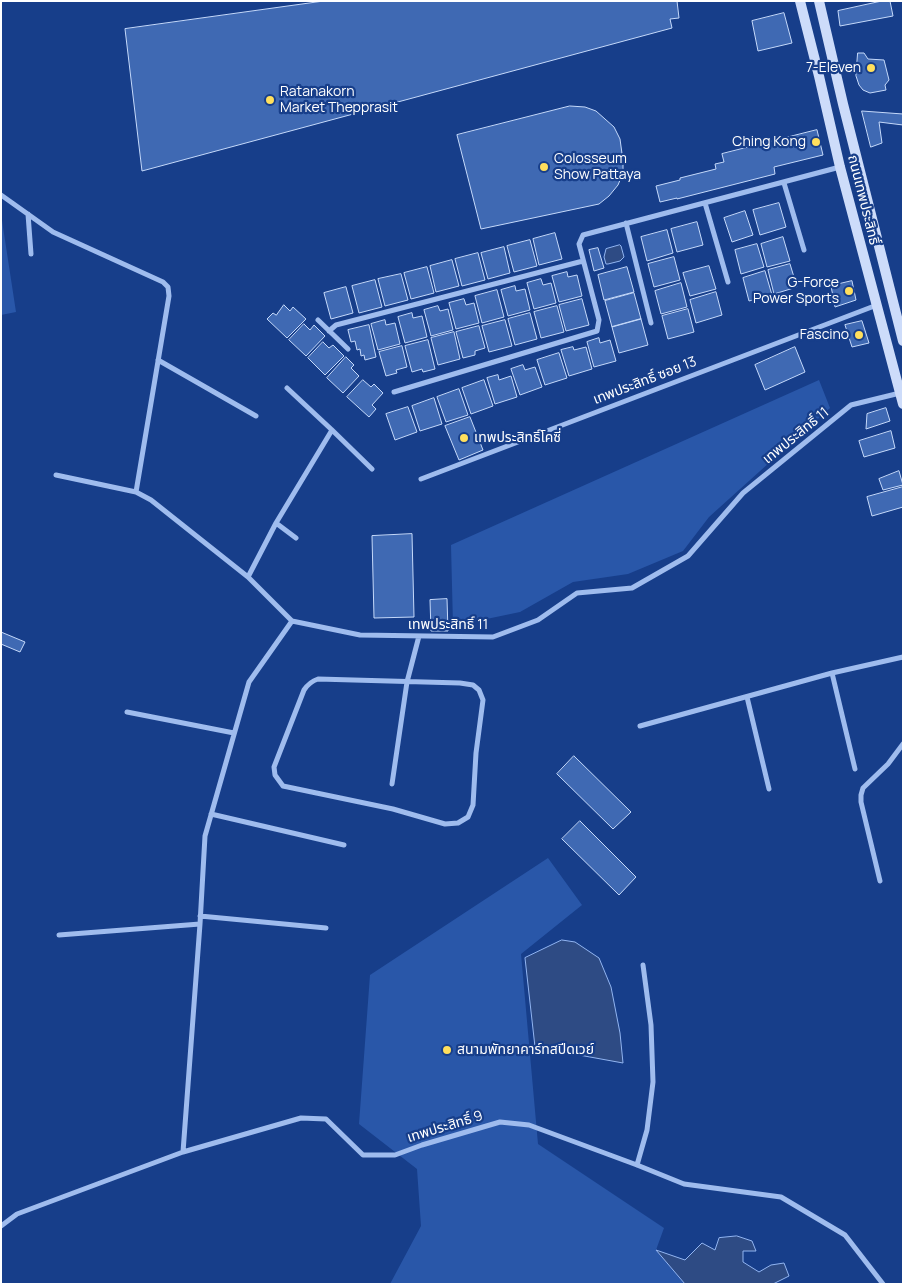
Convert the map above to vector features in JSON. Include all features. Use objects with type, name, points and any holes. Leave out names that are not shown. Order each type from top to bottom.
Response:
[{"type":"main road","name":"ถนนเทพประสิทธิ์","points":[[800,1],[840,167],[903,404]]},
{"type":"main road","name":"ถนนเทพประสิทธิ์","points":[[819,1],[903,342]]},
{"type":"street","points":[[394,392],[597,331],[599,320],[579,244],[583,235],[840,167]]},
{"type":"street","points":[[784,183],[804,250]]},
{"type":"street","points":[[1,195],[53,232],[163,282],[168,287],[169,296],[136,492]]},
{"type":"street","points":[[705,203],[728,282]]},
{"type":"street","points":[[28,214],[31,254]]},
{"type":"street","points":[[626,223],[651,323]]},
{"type":"street","points":[[329,331],[336,326],[583,261]]},
{"type":"street","name":"เทพประสิทธิ์ ซอย 13","points":[[420,479],[877,305]]},
{"type":"street","points":[[318,320],[348,349]]},
{"type":"street","points":[[158,360],[256,416]]},
{"type":"street","points":[[287,388],[372,469]]},
{"type":"street","name":"เทพประสิทธิ์ 11","points":[[292,621],[360,635],[493,637],[538,620],[578,593],[632,588],[688,556],[743,493],[852,406],[900,393]]},
{"type":"street","points":[[248,577],[276,523],[332,430]]},
{"type":"street","points":[[56,476],[136,492],[151,500],[248,577],[292,621],[249,682],[205,836],[183,1152]]},
{"type":"street","points":[[276,523],[296,538]]},
{"type":"street","points":[[392,784],[407,682],[419,636]]},
{"type":"street","points":[[640,726],[832,674],[902,658]]},
{"type":"street","points":[[832,674],[855,769]]},
{"type":"street","points":[[318,679],[407,682],[460,683],[473,685],[479,690],[483,700],[476,753],[474,806],[468,817],[458,823],[445,824],[393,810],[283,786],[278,780],[274,767],[307,685],[318,679]]},
{"type":"street","points":[[746,697],[770,789]]},
{"type":"street","points":[[127,712],[234,733]]},
{"type":"street","points":[[880,882],[861,795],[863,788],[888,764],[903,744]]},
{"type":"street","points":[[211,814],[344,844]]},
{"type":"street","points":[[200,916],[326,928]]},
{"type":"street","points":[[59,935],[200,924]]},
{"type":"street","points":[[637,1165],[647,1130],[654,1082],[643,966]]},
{"type":"street","name":"เทพประสิทธิ์ 9","points":[[1,1226],[17,1214],[183,1152],[301,1118],[326,1120],[363,1155],[395,1155],[500,1122],[529,1125],[684,1184],[781,1197],[845,1235],[883,1284]]},
{"type":"shaded area","points":[[1,214],[16,312],[1,315]]},
{"type":"shaded area","points":[[620,245],[624,257],[620,261],[606,264],[604,257],[606,249]]},
{"type":"shaded area","points":[[819,380],[830,408],[709,517],[683,551],[628,574],[573,582],[520,612],[453,626],[451,545]]},
{"type":"shaded area","name":"สนามพัทยาคาร์ทสปีดเวย์","points":[[548,858],[582,905],[521,954],[538,1144],[664,1228],[656,1250],[685,1284],[390,1284],[421,1226],[417,1169],[359,1124],[370,975]]},
{"type":"shaded area","points":[[562,940],[575,942],[599,958],[611,987],[620,1033],[623,1063],[535,1047],[525,958]]},
{"type":"shaded area","points":[[737,1236],[752,1241],[756,1251],[743,1251],[743,1262],[759,1272],[771,1265],[784,1263],[789,1276],[773,1284],[685,1284],[656,1250],[685,1260],[702,1243],[715,1250],[719,1238]]},
{"type":"building","name":"Ratanakorn Market Thepprasit","points":[[324,1],[677,1],[679,18],[670,19],[672,28],[142,171],[125,29]]},
{"type":"building","points":[[882,1],[890,1],[893,16],[840,26],[838,11]]},
{"type":"building","points":[[784,13],[792,43],[758,51],[752,21]]},
{"type":"building","name":"7-Eleven","points":[[858,53],[864,53],[868,59],[884,60],[889,80],[885,85],[886,90],[870,93],[863,90],[859,85],[856,76]]},
{"type":"building","name":"Colosseum Show Pattaya","points":[[570,106],[585,107],[596,111],[614,127],[620,139],[623,161],[623,173],[618,185],[599,204],[481,229],[457,135]]},
{"type":"building","points":[[862,111],[903,114],[903,125],[879,122],[882,143],[871,147]]},
{"type":"building","points":[[817,130],[823,155],[774,167],[775,174],[660,202],[656,186],[716,169],[715,164],[724,162],[722,154]]},
{"type":"building","points":[[779,203],[786,227],[760,235],[753,210]]},
{"type":"building","points":[[745,211],[753,235],[732,242],[724,218]]},
{"type":"building","points":[[697,222],[703,245],[677,252],[671,229]]},
{"type":"building","points":[[667,230],[673,253],[647,261],[641,237]]},
{"type":"building","points":[[555,233],[562,259],[539,265],[533,239]]},
{"type":"building","points":[[783,237],[790,261],[767,267],[761,244]]},
{"type":"building","points":[[530,240],[537,266],[514,272],[507,246]]},
{"type":"building","points":[[757,244],[764,267],[741,274],[735,250]]},
{"type":"building","points":[[504,247],[510,273],[488,279],[481,253]]},
{"type":"building","points":[[598,248],[604,268],[594,271],[589,250]]},
{"type":"building","points":[[478,253],[485,280],[462,286],[455,259]]},
{"type":"building","points":[[674,257],[680,280],[654,287],[648,264]]},
{"type":"building","points":[[452,260],[459,286],[436,292],[430,266]]},
{"type":"building","points":[[790,264],[797,287],[774,294],[768,270]]},
{"type":"building","points":[[709,266],[716,289],[690,296],[683,273]]},
{"type":"building","points":[[427,267],[434,293],[411,299],[404,273]]},
{"type":"building","points":[[627,267],[634,292],[604,300],[598,275]]},
{"type":"building","points":[[765,271],[772,295],[749,301],[743,278]]},
{"type":"building","points":[[567,272],[568,277],[577,275],[582,296],[559,302],[552,276]]},
{"type":"building","points":[[401,274],[408,300],[385,306],[378,279]]},
{"type":"building","points":[[541,279],[543,285],[551,283],[556,303],[534,309],[527,283]]},
{"type":"building","points":[[375,280],[382,307],[359,313],[352,286]]},
{"type":"building","points":[[852,281],[856,300],[835,307],[831,286]]},
{"type":"building","points":[[681,283],[687,307],[661,314],[655,291]]},
{"type":"building","points":[[515,286],[516,291],[525,289],[530,310],[508,316],[501,290]]},
{"type":"building","points":[[346,287],[353,313],[331,319],[324,293]]},
{"type":"building","points":[[497,290],[504,317],[482,323],[475,296]]},
{"type":"building","points":[[716,292],[722,315],[696,323],[690,300]]},
{"type":"building","points":[[634,293],[641,319],[612,327],[605,301]]},
{"type":"building","points":[[464,299],[466,305],[474,303],[479,323],[456,329],[449,303]]},
{"type":"building","points":[[582,299],[589,325],[566,331],[559,305]]},
{"type":"building","points":[[284,305],[290,311],[293,307],[306,319],[287,338],[267,319],[273,313],[276,315]]},
{"type":"building","points":[[438,306],[440,311],[448,309],[453,330],[431,336],[424,310]]},
{"type":"building","points":[[557,306],[564,332],[541,338],[534,312]]},
{"type":"building","points":[[688,309],[694,332],[668,339],[662,316]]},
{"type":"building","points":[[412,313],[413,318],[422,316],[427,337],[405,343],[398,317]]},
{"type":"building","points":[[530,313],[537,339],[515,345],[508,319]]},
{"type":"building","points":[[641,319],[648,345],[619,353],[612,327]]},
{"type":"building","points":[[385,320],[386,325],[395,323],[400,344],[378,350],[371,324]]},
{"type":"building","points":[[505,320],[512,346],[489,352],[482,326]]},
{"type":"building","points":[[862,321],[869,343],[852,347],[845,325]]},
{"type":"building","points":[[304,324],[310,330],[314,325],[325,336],[306,356],[289,340]]},
{"type":"building","points":[[369,325],[376,357],[365,360],[364,355],[361,356],[360,349],[357,350],[355,341],[351,342],[348,330]]},
{"type":"building","points":[[479,326],[485,348],[475,351],[475,355],[463,358],[456,332]]},
{"type":"building","points":[[454,332],[460,359],[438,365],[431,338]]},
{"type":"building","points":[[599,338],[600,343],[610,340],[616,361],[594,367],[587,342]]},
{"type":"building","points":[[428,340],[435,369],[423,372],[422,369],[412,372],[405,346]]},
{"type":"building","points":[[323,342],[329,348],[333,345],[344,356],[325,375],[308,358]]},
{"type":"building","points":[[402,346],[407,367],[396,370],[397,373],[386,376],[379,352]]},
{"type":"building","points":[[573,347],[574,350],[586,347],[592,369],[569,376],[561,350]]},
{"type":"building","points":[[795,347],[805,372],[765,390],[755,365]]},
{"type":"building","points":[[559,353],[567,378],[545,385],[537,360]]},
{"type":"building","points":[[346,357],[354,365],[351,368],[359,376],[343,393],[327,378]]},
{"type":"building","points":[[523,365],[525,370],[535,367],[542,387],[520,395],[511,369]]},
{"type":"building","points":[[498,375],[499,380],[511,376],[517,397],[495,404],[487,378]]},
{"type":"building","points":[[363,380],[371,387],[374,384],[383,393],[372,405],[376,409],[369,417],[347,397]]},
{"type":"building","points":[[484,380],[493,406],[471,414],[462,388]]},
{"type":"building","points":[[459,389],[468,415],[446,422],[437,397]]},
{"type":"building","points":[[434,398],[442,424],[420,431],[412,406]]},
{"type":"building","points":[[408,407],[417,432],[395,440],[386,414]]},
{"type":"building","points":[[886,408],[890,421],[866,429],[867,414]]},
{"type":"building","name":"เทพประสิทธิ์โคซี่","points":[[470,417],[483,450],[459,460],[445,426]]},
{"type":"building","points":[[891,431],[895,448],[864,457],[859,441]]},
{"type":"building","points":[[899,471],[903,485],[883,490],[879,479]]},
{"type":"building","points":[[903,487],[903,507],[872,516],[867,497]]},
{"type":"building","points":[[412,534],[414,617],[374,618],[372,536]]},
{"type":"building","points":[[447,599],[448,631],[431,631],[430,600]]},
{"type":"building","points":[[1,632],[25,642],[20,652],[1,644]]},
{"type":"building","points":[[574,756],[631,812],[613,829],[557,774]]},
{"type":"building","points":[[580,821],[636,877],[619,895],[562,839]]},
{"type":"place","name":"7-Eleven","points":[[871,68]]},
{"type":"place","name":"Ratanakorn Market Thepprasit","points":[[270,100]]},
{"type":"place","name":"Ching Kong","points":[[816,142]]},
{"type":"place","name":"Colosseum Show Pattaya","points":[[544,167]]},
{"type":"place","name":"G-Force Power Sports","points":[[849,291]]},
{"type":"place","name":"Fascino","points":[[859,335]]},
{"type":"place","name":"เทพประสิทธิ์โคซี่","points":[[464,438]]},
{"type":"place","name":"สนามพัทยาคาร์ทสปีดเวย์","points":[[447,1050]]}]
